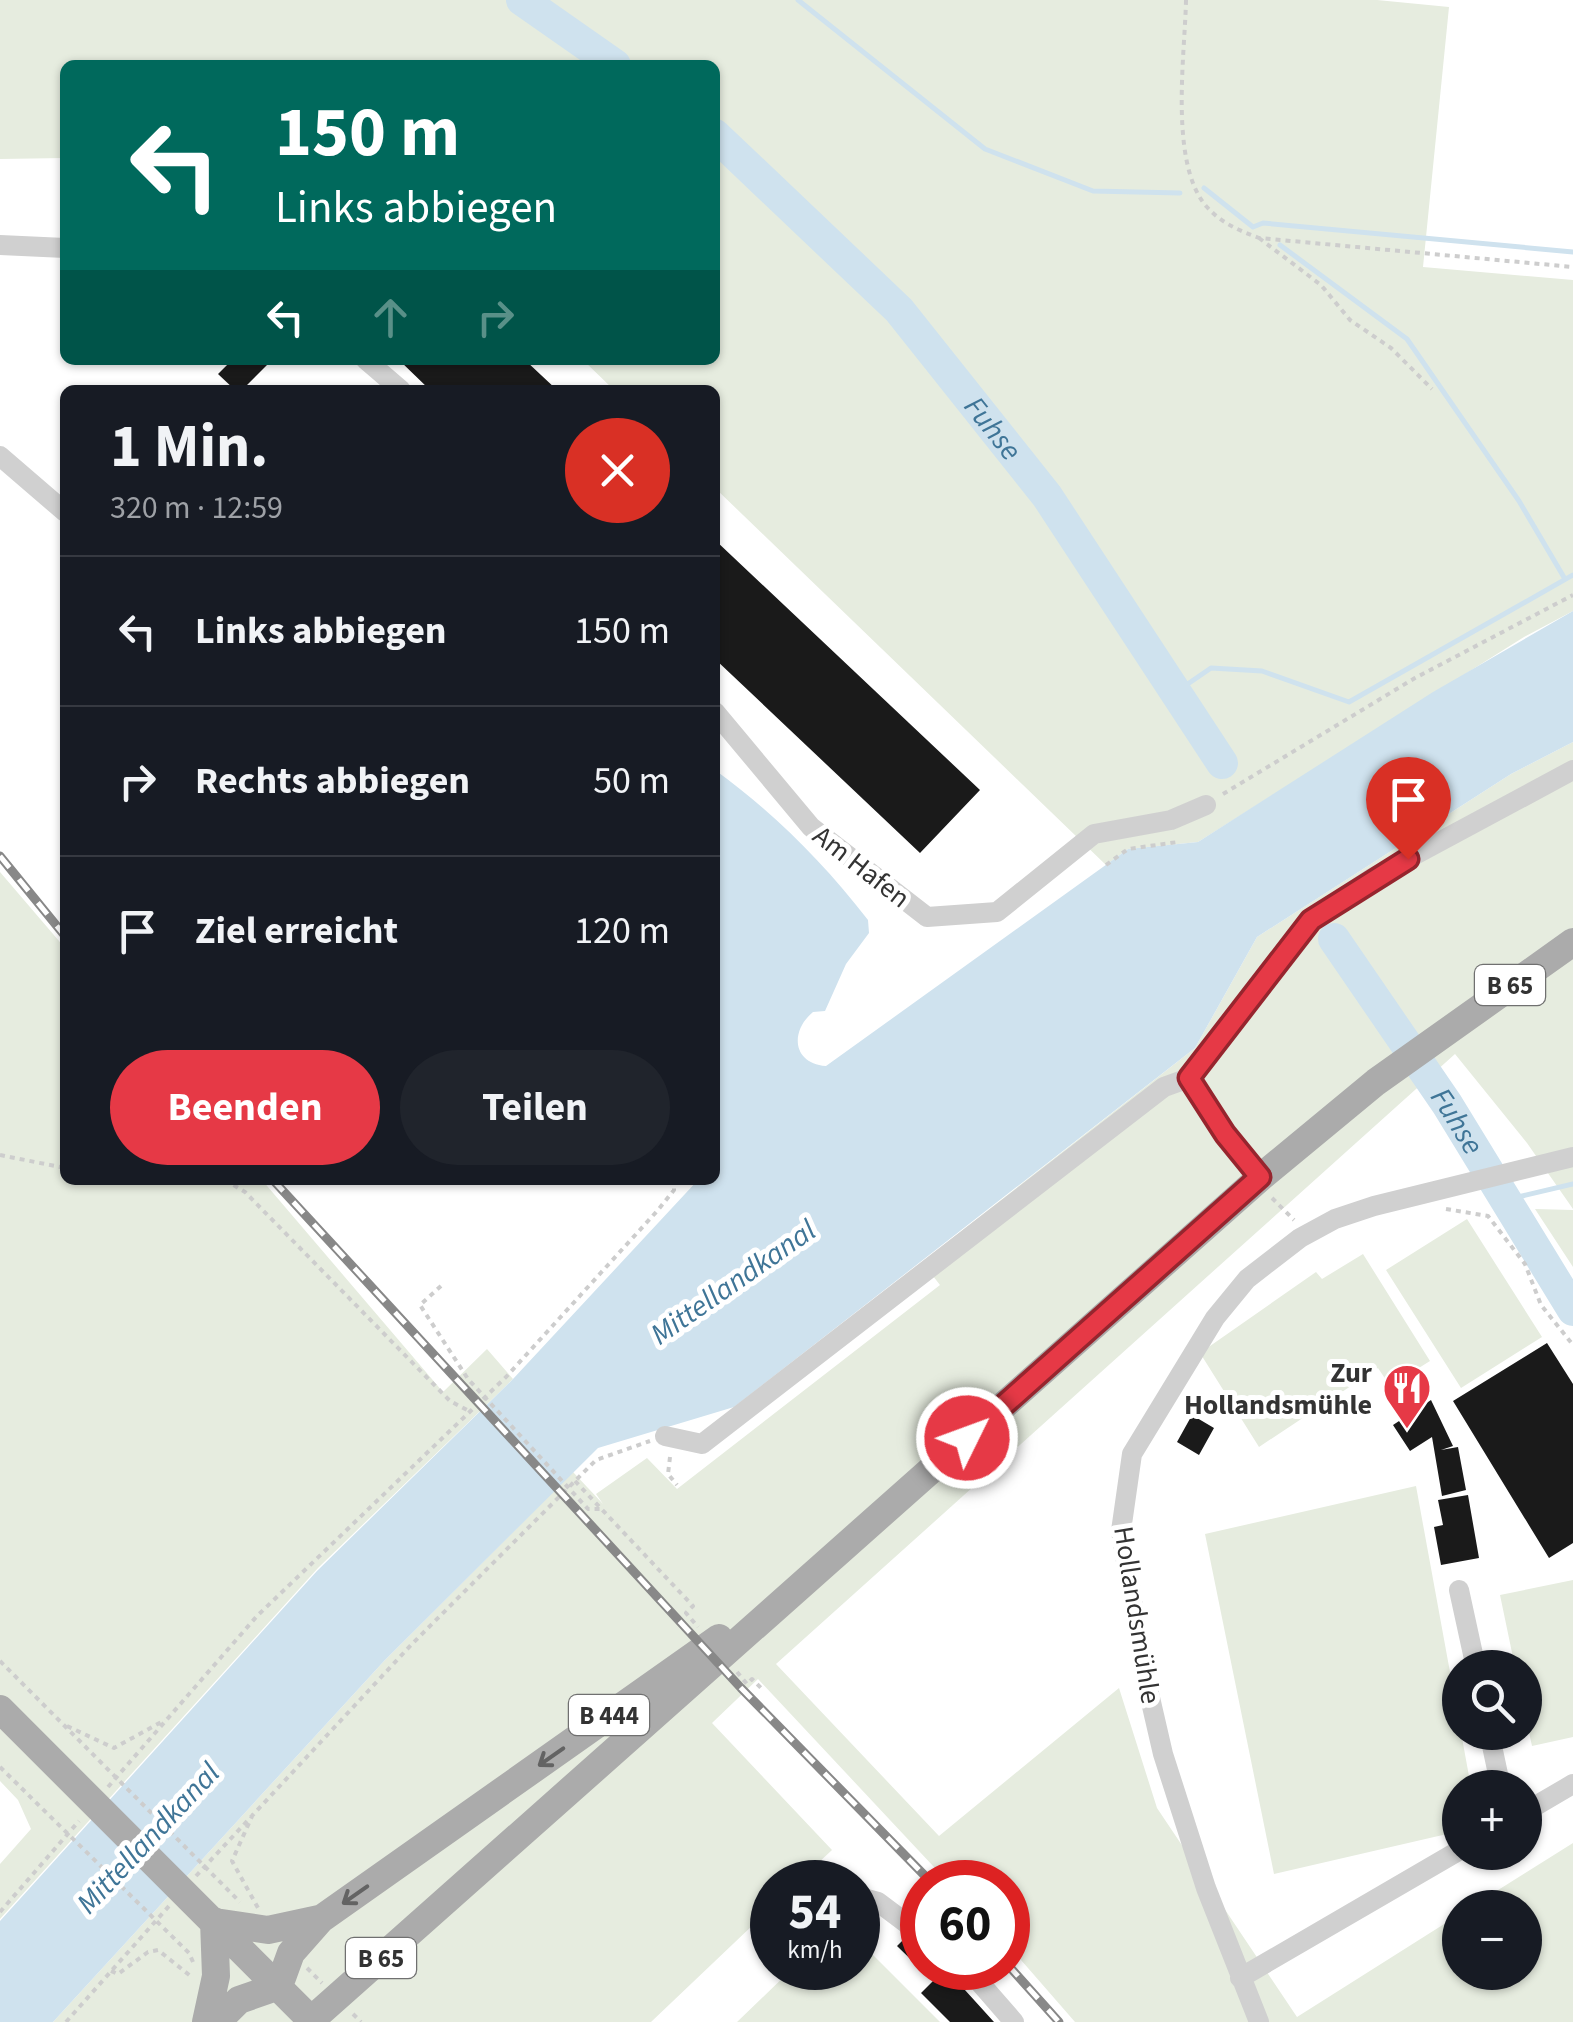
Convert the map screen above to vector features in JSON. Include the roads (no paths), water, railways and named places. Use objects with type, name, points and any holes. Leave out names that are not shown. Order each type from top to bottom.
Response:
[{"type":"main road","name":"B 65","points":[[300,2009],[830,1559],[1260,1177],[1376,1082],[1573,942]]},
{"type":"main road","name":"B 444","points":[[321,1919],[830,1559]]},
{"type":"main road","points":[[0,1709],[300,2009]]},
{"type":"main road","points":[[214,1921],[268,1930],[321,1919]]},
{"type":"main road","points":[[300,2009],[291,1953],[321,1919]]},
{"type":"main road","points":[[206,2022],[205,1986],[214,1921]]},
{"type":"main road","points":[[217,2022],[239,2000],[300,2009]]},
{"type":"street","points":[[0,245],[60,248]]},
{"type":"street","points":[[372,365],[396,385]]},
{"type":"street","points":[[0,456],[60,508]]},
{"type":"street","name":"Am Hafen","points":[[720,718],[811,827],[927,916],[997,912],[1094,834],[1171,820],[1206,804]]},
{"type":"street","points":[[671,1437],[702,1444],[1148,1099],[1189,1078],[1311,920],[1372,878],[1573,770]]},
{"type":"street","points":[[1189,1078],[1225,1134],[1260,1177]]},
{"type":"street","name":"Hollandsmühle","points":[[1259,2022],[1240,1978],[1163,1754],[1122,1530],[1123,1492],[1132,1454],[1216,1318],[1247,1279],[1307,1234],[1335,1218],[1573,1157]]},
{"type":"street","points":[[1459,1590],[1472,1650]]},
{"type":"street","points":[[1542,1802],[1573,1784]]},
{"type":"street","points":[[1240,1978],[1442,1860]]},
{"type":"street","points":[[986,1990],[1014,2022]]},
{"type":"water","name":"Mittellandkanal","points":[[1573,611],[1573,742],[1511,774],[1257,937],[1195,1048],[734,1407],[598,1448],[385,1660],[53,2022],[0,2022],[0,1921],[317,1571],[513,1379],[693,1185],[720,1185],[720,774],[797,839],[868,920],[869,933],[846,964],[825,1011],[813,1012],[798,1037],[806,1059],[826,1066],[1128,849],[1198,842],[1433,692]]},
{"type":"waterway","name":"Fuhse","points":[[522,0],[608,60]]},
{"type":"waterway","points":[[798,0],[985,149],[1093,191],[1180,193]]},
{"type":"waterway","name":"Fuhse","points":[[720,140],[899,310],[1047,496],[1222,763]]},
{"type":"waterway","points":[[1204,188],[1253,227],[1263,223],[1573,252]]},
{"type":"waterway","points":[[1280,245],[1407,339],[1519,501],[1565,579]]},
{"type":"waterway","points":[[1176,692],[1211,668],[1262,671],[1349,702],[1573,575]]},
{"type":"waterway","name":"Fuhse","points":[[1334,939],[1447,1104],[1573,1310]]},
{"type":"waterway","points":[[1505,1200],[1573,1184]]},
{"type":"railway","points":[[0,856],[60,930]]},
{"type":"railway","points":[[278,1185],[741,1688],[909,1860]]},
{"type":"railway","points":[[1030,1990],[1059,2022]]},
{"type":"place","name":"Zur Hollandsmühle","points":[[1407,1430]]}]
